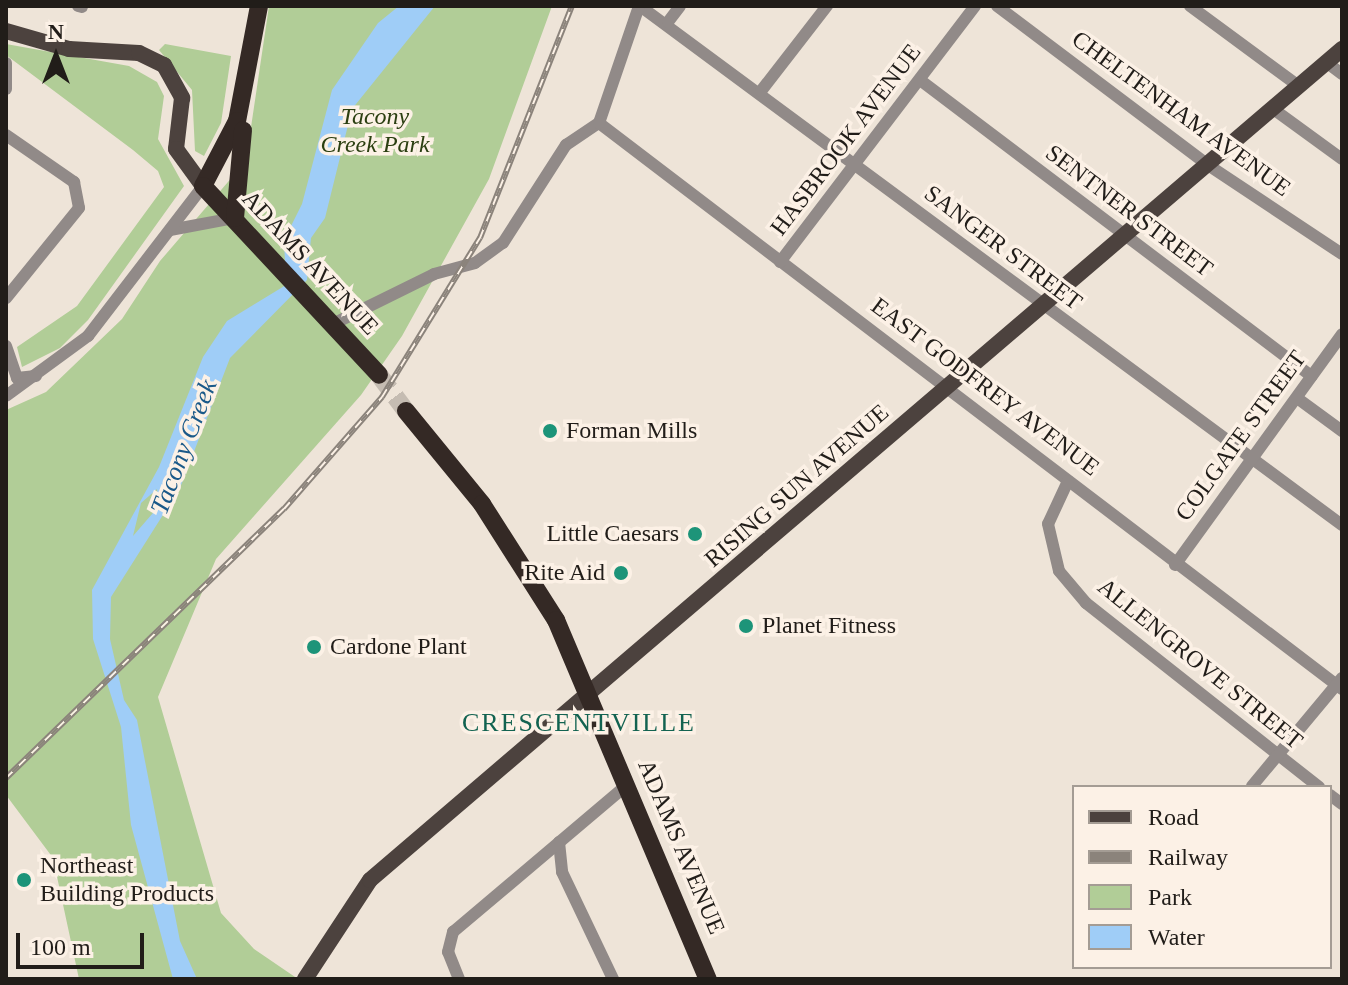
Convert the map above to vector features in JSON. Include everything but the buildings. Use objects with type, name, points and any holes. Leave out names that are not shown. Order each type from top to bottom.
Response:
[{"type":"highway","points":[[235,218],[259,6]]},
{"type":"highway","points":[[203,186],[233,134],[253,46]]},
{"type":"highway","name":"ADAMS AVENUE","points":[[203,186],[305,289],[379,375]]},
{"type":"highway","name":"ADAMS AVENUE","points":[[406,411],[503,534],[556,620],[708,979]]},
{"type":"main road","points":[[6,31],[121,55],[148,56],[171,72],[182,98],[176,120],[179,157],[203,186]]},
{"type":"main road","name":"RISING SUN AVENUE","points":[[305,979],[370,880],[590,696],[1342,49]]},
{"type":"street","name":"SANGER STREET","points":[[640,6],[668,22],[1043,306],[1342,525]]},
{"type":"street","points":[[335,323],[489,256],[566,145],[599,123],[640,6]]},
{"type":"street","points":[[668,22],[680,6]]},
{"type":"street","points":[[761,91],[827,6]]},
{"type":"street","name":"HASBROOK AVENUE","points":[[780,262],[975,6]]},
{"type":"street","name":"CHELTENHAM AVENUE","points":[[997,6],[1208,165],[1342,254]]},
{"type":"street","points":[[1190,6],[1297,85]]},
{"type":"street","points":[[1326,62],[1342,74]]},
{"type":"street","points":[[6,63],[6,89]]},
{"type":"street","name":"SENTNER STREET","points":[[920,80],[1312,376]]},
{"type":"street","points":[[1272,108],[1342,159]]},
{"type":"street","name":"EAST GODFREY AVENUE","points":[[599,123],[1175,565],[1340,684]]},
{"type":"street","points":[[6,135],[74,182],[79,208],[6,298]]},
{"type":"street","points":[[6,396],[40,376],[88,336],[203,186]]},
{"type":"street","points":[[170,230],[235,218]]},
{"type":"street","name":"COLGATE STREET","points":[[1175,565],[1249,459],[1340,340]]},
{"type":"street","points":[[6,346],[17,378],[40,376]]},
{"type":"street","points":[[1297,398],[1342,431]]},
{"type":"street","name":"ALLENGROVE STREET","points":[[1068,481],[1048,524],[1059,571],[1086,603],[1316,785]]},
{"type":"street","points":[[1253,785],[1340,684]]},
{"type":"street","points":[[459,979],[448,952],[453,932],[628,784]]},
{"type":"street","points":[[559,842],[562,872],[613,979]]},
{"type":"street","points":[[533,865],[562,872]]},
{"type":"green space","name":"Tacony Creek Park","points":[[269,6],[552,6],[489,179],[402,336],[361,395],[216,559],[158,697],[221,913],[254,949],[298,979],[79,979],[53,858],[6,795],[6,410],[46,392],[122,319],[160,261],[246,161]]},
{"type":"green space","points":[[6,44],[129,66],[157,82],[164,96],[158,139],[184,186],[88,320],[60,348],[22,367],[17,347],[77,306],[164,187],[158,171],[133,150],[6,55]]},
{"type":"green space","points":[[165,44],[231,56],[221,123],[204,156],[195,151],[192,90],[159,50]]},
{"type":"water","name":"Tacony Creek","points":[[399,6],[435,6],[352,109],[325,218],[311,238],[307,280],[230,358],[180,488],[111,597],[110,639],[124,700],[137,720],[180,941],[197,979],[173,979],[131,825],[121,727],[93,639],[92,590],[159,467],[203,357],[227,321],[286,285],[284,240],[302,204],[332,90],[378,23]],"holes":[[[157,489],[159,506],[133,536],[141,503]]]},
{"type":"tunnel","points":[[379,375],[406,411]]},
{"type":"railway","points":[[6,778],[284,509],[382,397],[480,238],[572,6]]},
{"type":"place","name":"Forman Mills","points":[[550,431]]},
{"type":"place","name":"Little Caesars","points":[[695,534]]},
{"type":"place","name":"Rite Aid","points":[[621,573]]},
{"type":"place","name":"Planet Fitness","points":[[746,626]]},
{"type":"place","name":"Cardone Plant","points":[[314,647]]},
{"type":"place","name":"Northeast Building Products","points":[[24,880]]},
{"type":"district","name":"CRESCENTVILLE","points":[[579,723]]}]
